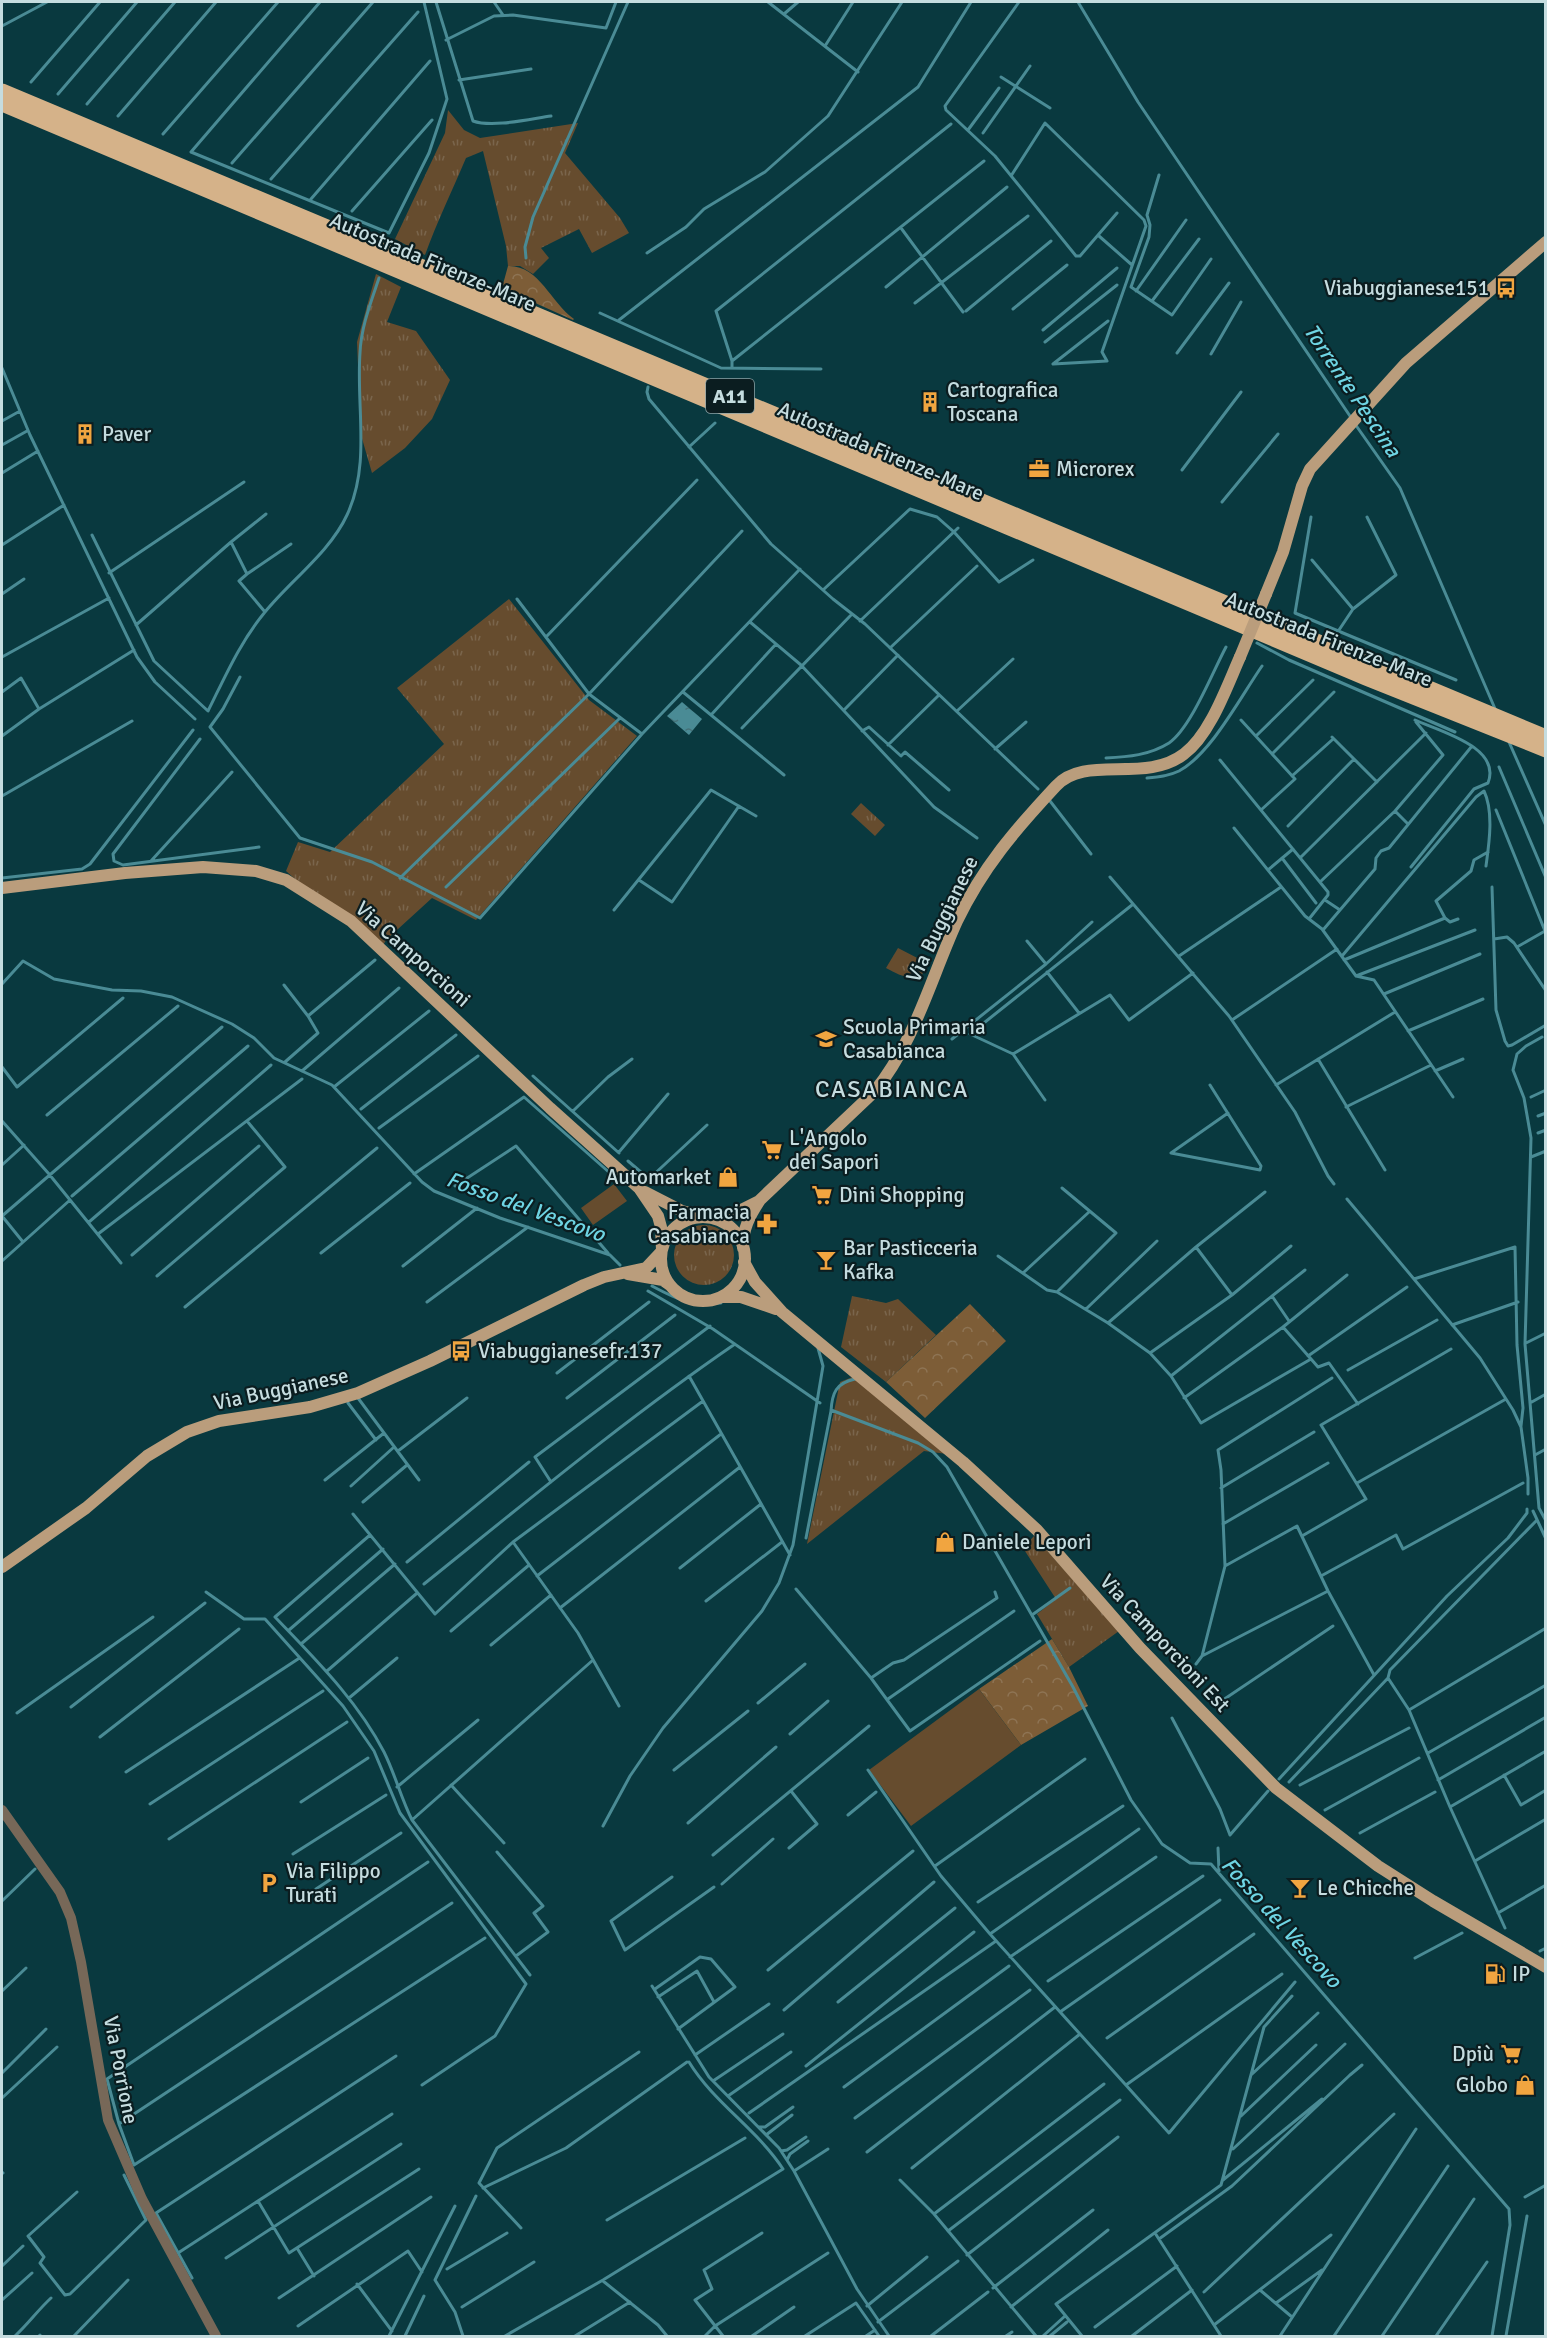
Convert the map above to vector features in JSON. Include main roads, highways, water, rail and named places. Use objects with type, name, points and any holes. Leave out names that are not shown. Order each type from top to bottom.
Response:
[{"type":"highway","name":"Autostrada Firenze-Mare","points":[[2,91],[1539,741]]},
{"type":"highway","name":"Autostrada Firenze-Mare","points":[[2,104],[1365,678],[1458,707]]},
{"type":"main road","name":"Via Buggianese","points":[[760,1200],[868,1098],[885,1079],[908,1036],[966,905],[987,867],[1008,839],[1057,784],[1070,775],[1092,770],[1131,771],[1148,768],[1175,760],[1196,743],[1240,657],[1283,552],[1302,486],[1310,469],[1406,363],[1545,242]]},
{"type":"main road","name":"Via Camporcioni","points":[[2,888],[125,873],[203,867],[256,871],[286,880],[351,921],[550,1108],[639,1188]]},
{"type":"main road","points":[[639,1188],[682,1211],[708,1217],[732,1228],[743,1248]]},
{"type":"main road","points":[[639,1188],[658,1216],[661,1227],[661,1266],[670,1284]]},
{"type":"main road","points":[[661,1251],[669,1234],[689,1219],[735,1213],[760,1200]]},
{"type":"main road","points":[[760,1200],[748,1219],[743,1237],[744,1262],[754,1282],[782,1312]]},
{"type":"main road","name":"Via Buggianese","points":[[2,1567],[86,1508],[147,1456],[187,1432],[219,1421],[310,1407],[358,1393],[430,1361],[584,1285],[604,1277],[646,1268],[661,1251]]},
{"type":"main road","points":[[720,1297],[737,1282],[744,1262]]},
{"type":"main road","points":[[624,1273],[663,1280],[691,1299],[741,1297],[782,1312]]},
{"type":"main road","name":"Via Camporcioni Est","points":[[782,1312],[938,1440],[1037,1530],[1140,1648],[1276,1788],[1378,1866],[1545,1967]]},
{"type":"water","points":[[682,702],[702,719],[689,735],[667,716]]},
{"type":"waterway","points":[[2,26],[47,2]]},
{"type":"waterway","points":[[31,82],[100,2]]},
{"type":"waterway","points":[[58,94],[137,2]]},
{"type":"waterway","points":[[87,104],[175,2]]},
{"type":"waterway","points":[[118,116],[216,2]]},
{"type":"waterway","points":[[163,134],[278,2]]},
{"type":"waterway","points":[[320,2],[191,152],[389,233],[429,153],[447,99],[424,2]]},
{"type":"waterway","points":[[232,163],[373,2]]},
{"type":"waterway","points":[[436,2],[473,121],[490,124],[551,116]]},
{"type":"waterway","points":[[494,2],[503,15]]},
{"type":"waterway","points":[[446,40],[494,16],[513,15],[606,28],[616,2]]},
{"type":"waterway","points":[[526,258],[525,247],[533,217],[628,2]]},
{"type":"waterway","points":[[768,2],[858,72]]},
{"type":"waterway","points":[[784,14],[798,2]]},
{"type":"waterway","points":[[825,46],[853,2]]},
{"type":"waterway","points":[[647,253],[686,227],[704,209],[765,172],[828,116],[902,2]]},
{"type":"waterway","points":[[619,320],[918,87],[971,2]]},
{"type":"waterway","points":[[1019,2],[945,106],[946,110],[995,156],[1076,256],[1080,256],[1117,213]]},
{"type":"waterway","name":"Torrente Pescina","points":[[1078,2],[1138,102],[1352,419]]},
{"type":"waterway","points":[[271,179],[418,12]]},
{"type":"waterway","points":[[311,199],[430,61]]},
{"type":"waterway","points":[[983,133],[1030,66]]},
{"type":"waterway","points":[[459,80],[531,69]]},
{"type":"waterway","points":[[1001,77],[1050,108]]},
{"type":"waterway","points":[[968,130],[999,88]]},
{"type":"waterway","points":[[352,211],[432,120]]},
{"type":"waterway","points":[[1011,176],[1045,123],[1144,220],[1146,226],[1102,352],[1107,361],[1053,364]]},
{"type":"waterway","points":[[732,368],[732,361],[716,311],[951,124]]},
{"type":"waterway","points":[[732,361],[984,161]]},
{"type":"waterway","points":[[1159,175],[1147,215],[1150,225],[1149,237],[1131,287],[1172,315],[1211,259]]},
{"type":"waterway","points":[[886,287],[1007,187]]},
{"type":"waterway","points":[[915,303],[1028,216]]},
{"type":"waterway","points":[[1136,291],[1186,220]]},
{"type":"waterway","points":[[901,228],[963,312]]},
{"type":"waterway","points":[[1099,236],[1132,265]]},
{"type":"waterway","points":[[1152,301],[1199,239]]},
{"type":"waterway","points":[[966,311],[1051,241]]},
{"type":"waterway","points":[[1013,309],[1067,265]]},
{"type":"waterway","points":[[1043,330],[1117,268]]},
{"type":"waterway","points":[[92,535],[154,661],[208,711],[256,623],[331,541],[347,515],[359,476],[361,456],[359,373],[362,334],[379,278]]},
{"type":"waterway","points":[[1177,353],[1229,283]]},
{"type":"waterway","points":[[1045,342],[1117,285]]},
{"type":"waterway","points":[[1211,354],[1241,302]]},
{"type":"waterway","points":[[600,313],[721,368],[821,369]]},
{"type":"waterway","points":[[1053,364],[1108,321]]},
{"type":"waterway","points":[[2,368],[30,435],[137,657],[155,682],[195,719]]},
{"type":"waterway","points":[[648,387],[649,399],[771,544],[865,624],[1038,789]]},
{"type":"waterway","points":[[1182,470],[1241,392]]},
{"type":"waterway","points":[[2,421],[20,411]]},
{"type":"waterway","points":[[689,447],[715,423]]},
{"type":"waterway","name":"Torrente Pescina","points":[[1355,424],[1400,488],[1496,711]]},
{"type":"waterway","points":[[2,445],[27,431]]},
{"type":"waterway","points":[[1222,502],[1278,434]]},
{"type":"waterway","points":[[2,473],[38,451]]},
{"type":"waterway","points":[[546,637],[697,480]]},
{"type":"waterway","points":[[109,573],[244,482]]},
{"type":"waterway","points":[[2,545],[64,505]]},
{"type":"waterway","points":[[823,590],[910,509],[937,517],[954,532],[999,582],[1033,560]]},
{"type":"waterway","points":[[136,625],[266,514]]},
{"type":"waterway","points":[[1311,517],[1295,613],[1456,680]]},
{"type":"waterway","points":[[1339,630],[1353,609],[1396,575],[1367,517]]},
{"type":"waterway","points":[[860,621],[958,528]]},
{"type":"waterway","points":[[400,878],[589,694],[742,531]]},
{"type":"waterway","points":[[231,542],[247,574],[239,581],[265,612]]},
{"type":"waterway","points":[[247,574],[291,544]]},
{"type":"waterway","points":[[1312,560],[1353,609]]},
{"type":"waterway","points":[[890,648],[977,566]]},
{"type":"waterway","points":[[240,677],[223,709],[210,727],[300,838],[372,862],[480,918],[642,734],[800,569]]},
{"type":"waterway","points":[[2,594],[24,579]]},
{"type":"waterway","points":[[2,657],[109,598]]},
{"type":"waterway","points":[[517,599],[589,694],[642,734]]},
{"type":"waterway","points":[[742,728],[852,614]]},
{"type":"waterway","points":[[750,622],[801,665],[934,807],[977,838]]},
{"type":"waterway","points":[[1257,643],[1289,660],[1455,732]]},
{"type":"waterway","points":[[711,715],[776,644]]},
{"type":"waterway","points":[[1106,758],[1147,753],[1162,747],[1177,736],[1201,698],[1226,647]]},
{"type":"waterway","points":[[2,736],[39,709],[134,650]]},
{"type":"waterway","points":[[845,709],[898,655]]},
{"type":"waterway","points":[[957,711],[1013,659]]},
{"type":"waterway","points":[[1147,778],[1179,771],[1203,752],[1262,666]]},
{"type":"waterway","points":[[2,692],[21,678],[39,709]]},
{"type":"waterway","points":[[1256,736],[1313,680]]},
{"type":"waterway","points":[[683,692],[784,775]]},
{"type":"waterway","points":[[1272,754],[1334,692]]},
{"type":"waterway","points":[[888,745],[939,695]]},
{"type":"waterway","points":[[446,887],[620,718]]},
{"type":"waterway","points":[[1241,720],[1295,779],[1261,810]]},
{"type":"waterway","points":[[1411,867],[1474,789],[1488,783],[1490,770],[1486,760],[1466,742],[1415,720]]},
{"type":"waterway","points":[[2,796],[132,721]]},
{"type":"waterway","points":[[995,749],[1026,722]]},
{"type":"waterway","points":[[1320,882],[1395,811],[1443,755],[1416,722]]},
{"type":"waterway","points":[[862,731],[869,727],[901,756],[905,752],[949,790]]},
{"type":"waterway","points":[[2,878],[82,869],[90,864],[193,730]]},
{"type":"waterway","points":[[1301,857],[1426,733]]},
{"type":"waterway","points":[[1332,737],[1377,782]]},
{"type":"waterway","points":[[200,739],[113,854],[114,861],[123,865],[259,847]]},
{"type":"waterway","points":[[1292,776],[1332,740]]},
{"type":"waterway","name":"Torrente Pescina","points":[[1509,742],[1546,826]]},
{"type":"waterway","points":[[1340,910],[1375,869],[1376,858],[1381,851],[1389,848],[1472,746]]},
{"type":"waterway","points":[[1288,826],[1354,759]]},
{"type":"waterway","points":[[1220,760],[1328,892],[1309,919]]},
{"type":"waterway","points":[[1499,767],[1546,878]]},
{"type":"waterway","points":[[151,861],[232,772]]},
{"type":"waterway","points":[[614,910],[711,790],[756,816]]},
{"type":"waterway","points":[[1342,956],[1476,797],[1484,791],[1490,818],[1486,866]]},
{"type":"waterway","points":[[1050,801],[1091,854]]},
{"type":"waterway","points":[[639,880],[672,902],[739,806]]},
{"type":"waterway","points":[[1496,810],[1545,931],[1517,947]]},
{"type":"waterway","points":[[1395,811],[1408,824]]},
{"type":"waterway","points":[[1234,828],[1305,916],[1322,929],[1356,976],[1374,980],[1453,1097]]},
{"type":"waterway","points":[[1268,870],[1293,849]]},
{"type":"waterway","points":[[1458,919],[1450,922],[1445,918],[1436,901],[1471,871],[1474,860],[1488,852]]},
{"type":"waterway","points":[[1282,858],[1316,903]]},
{"type":"waterway","points":[[1110,877],[1229,1016],[1295,1112],[1334,1184]]},
{"type":"waterway","points":[[1179,956],[1281,887]]},
{"type":"waterway","points":[[1492,887],[1496,1010],[1505,1041],[1508,1046],[1512,1045],[1546,1025]]},
{"type":"waterway","points":[[1323,930],[1340,910],[1325,900]]},
{"type":"waterway","points":[[1045,1100],[1013,1054],[970,1034],[1132,905]]},
{"type":"waterway","points":[[1344,960],[1445,918]]},
{"type":"waterway","points":[[952,1039],[1046,964],[1092,922]]},
{"type":"waterway","points":[[1356,976],[1475,930]]},
{"type":"waterway","points":[[1494,939],[1507,937],[1514,943],[1546,991]]},
{"type":"waterway","points":[[1027,941],[1046,964]]},
{"type":"waterway","points":[[1232,1020],[1337,949]]},
{"type":"waterway","points":[[1384,994],[1480,954]]},
{"type":"waterway","points":[[308,1016],[375,960]]},
{"type":"waterway","name":"Fosso del Vescovo","points":[[2,984],[23,961],[54,979],[112,990],[141,991],[172,997],[232,1024],[254,1038],[274,1058],[332,1085],[422,1182],[434,1191],[500,1218],[610,1255],[620,1265]]},
{"type":"waterway","points":[[1047,972],[1079,1013]]},
{"type":"waterway","points":[[1013,1054],[1110,995],[1129,1020],[1193,973]]},
{"type":"waterway","points":[[284,985],[318,1033],[285,1062]]},
{"type":"waterway","points":[[302,1071],[399,988]]},
{"type":"waterway","points":[[2,1067],[17,1087],[123,998]]},
{"type":"waterway","points":[[1408,1031],[1483,999]]},
{"type":"waterway","points":[[47,1115],[178,1006]]},
{"type":"waterway","points":[[334,1087],[429,1011]]},
{"type":"waterway","points":[[1276,1085],[1395,1012]]},
{"type":"waterway","points":[[23,1242],[2,1216],[222,1027]]},
{"type":"waterway","points":[[361,1109],[456,1035]]},
{"type":"waterway","points":[[1542,1037],[1517,1054],[1513,1070],[1524,1098],[1531,1138],[1525,1344],[1539,1508],[1546,1521]]},
{"type":"waterway","points":[[72,1196],[248,1046]]},
{"type":"waterway","points":[[379,1128],[478,1056]]},
{"type":"waterway","points":[[573,1111],[608,1077],[632,1059]]},
{"type":"waterway","points":[[1318,1059],[1385,1170]]},
{"type":"waterway","points":[[1435,1071],[1463,1059]]},
{"type":"waterway","points":[[89,1222],[271,1065]]},
{"type":"waterway","points":[[1346,1107],[1431,1065]]},
{"type":"waterway","points":[[533,1076],[619,1153]]},
{"type":"waterway","points":[[98,1234],[302,1079]]},
{"type":"waterway","points":[[1171,1153],[1260,1170],[1261,1166],[1210,1085]]},
{"type":"waterway","points":[[1531,1097],[1546,1090]]},
{"type":"waterway","points":[[619,1152],[668,1094]]},
{"type":"waterway","points":[[414,1174],[524,1097],[611,1174]]},
{"type":"waterway","points":[[1171,1153],[1228,1113]]},
{"type":"waterway","points":[[1538,1116],[1546,1113]]},
{"type":"waterway","points":[[2,1121],[49,1174],[121,1263]]},
{"type":"waterway","points":[[157,1276],[285,1167],[247,1121]]},
{"type":"waterway","points":[[628,1161],[649,1179],[707,1125]]},
{"type":"waterway","points":[[1538,1133],[1546,1130]]},
{"type":"waterway","points":[[2,1165],[24,1145]]},
{"type":"waterway","points":[[132,1255],[259,1146]]},
{"type":"waterway","points":[[455,1186],[516,1146],[608,1253]]},
{"type":"waterway","points":[[185,1307],[377,1148]]},
{"type":"waterway","points":[[1531,1157],[1546,1151]]},
{"type":"waterway","points":[[321,1253],[410,1183]]},
{"type":"waterway","points":[[1057,1292],[1116,1233],[1062,1188]]},
{"type":"waterway","points":[[1108,1323],[1196,1247],[1265,1192]]},
{"type":"waterway","points":[[1347,1199],[1480,1358],[1513,1410],[1521,1427],[1528,1494]]},
{"type":"waterway","points":[[2,1261],[70,1200]]},
{"type":"waterway","points":[[403,1266],[477,1208]]},
{"type":"waterway","points":[[1023,1273],[1089,1212]]},
{"type":"waterway","points":[[427,1302],[528,1227]]},
{"type":"waterway","points":[[1086,1309],[1157,1241]]},
{"type":"waterway","points":[[1150,1353],[1232,1295],[1291,1246]]},
{"type":"waterway","points":[[1196,1247],[1232,1295]]},
{"type":"waterway","points":[[1414,1279],[1515,1247],[1517,1345],[1523,1408],[1521,1426]]},
{"type":"waterway","points":[[998,1256],[1047,1290],[1057,1292],[1108,1323],[1150,1353],[1171,1376],[1201,1423],[1311,1359]]},
{"type":"waterway","points":[[1171,1376],[1305,1270]]},
{"type":"waterway","points":[[1184,1398],[1283,1327],[1347,1275]]},
{"type":"waterway","points":[[652,1286],[685,1301],[721,1303]]},
{"type":"waterway","points":[[1308,1356],[1407,1287]]},
{"type":"waterway","name":"Fosso del Vescovo","points":[[648,1291],[713,1329],[820,1403]]},
{"type":"waterway","points":[[1272,1296],[1289,1321]]},
{"type":"waterway","points":[[557,1373],[649,1302]]},
{"type":"waterway","points":[[1452,1325],[1518,1302]]},
{"type":"waterway","points":[[567,1398],[675,1315]]},
{"type":"waterway","points":[[1348,1370],[1437,1320]]},
{"type":"waterway","points":[[551,1482],[535,1457],[710,1326]]},
{"type":"waterway","points":[[1283,1327],[1318,1367],[1329,1363],[1358,1404]]},
{"type":"waterway","points":[[1526,1343],[1546,1333]]},
{"type":"waterway","points":[[424,1584],[616,1431],[735,1344]]},
{"type":"waterway","points":[[603,1826],[630,1776],[663,1728],[762,1611],[779,1583],[793,1545],[823,1366],[818,1348]]},
{"type":"waterway","points":[[1302,1536],[1366,1499],[1321,1425],[1451,1349]]},
{"type":"waterway","points":[[689,1376],[790,1555]]},
{"type":"waterway","points":[[1196,1664],[1202,1656],[1225,1566],[1218,1450],[1332,1378]]},
{"type":"waterway","points":[[806,1538],[832,1399],[839,1386],[855,1379]]},
{"type":"waterway","points":[[1530,1403],[1546,1394]]},
{"type":"waterway","points":[[358,1398],[419,1480]]},
{"type":"waterway","points":[[398,1451],[467,1398]]},
{"type":"waterway","points":[[1357,1483],[1506,1399]]},
{"type":"waterway","points":[[353,1514],[435,1614],[513,1542],[703,1401]]},
{"type":"waterway","points":[[348,1403],[376,1440]]},
{"type":"waterway","name":"Fosso del Vescovo","points":[[831,1410],[918,1443],[933,1452],[947,1467],[1073,1687],[1131,1800],[1162,1844],[1190,1863],[1211,1864],[1509,2209],[1510,2225],[1492,2336]]},
{"type":"waterway","points":[[1221,1488],[1314,1432]]},
{"type":"waterway","points":[[325,1480],[384,1433]]},
{"type":"waterway","points":[[537,1576],[721,1434]]},
{"type":"waterway","points":[[351,1486],[394,1447]]},
{"type":"waterway","points":[[1535,1455],[1546,1449]]},
{"type":"waterway","points":[[407,1562],[529,1462]]},
{"type":"waterway","points":[[1223,1524],[1328,1463]]},
{"type":"waterway","points":[[363,1502],[407,1465]]},
{"type":"waterway","points":[[560,1608],[740,1467]]},
{"type":"waterway","points":[[1321,1576],[1396,1535],[1403,1549],[1523,1483]]},
{"type":"waterway","points":[[680,1568],[761,1504]]},
{"type":"waterway","points":[[1279,1779],[1447,1596],[1508,1538],[1527,1513],[1527,1509]]},
{"type":"waterway","points":[[1533,1511],[1546,1539]]},
{"type":"waterway","points":[[1289,1782],[1388,1678],[1390,1670],[1537,1520]]},
{"type":"waterway","points":[[1225,1566],[1297,1526],[1328,1591],[1374,1675]]},
{"type":"waterway","points":[[370,1535],[275,1617],[334,1681],[361,1715],[384,1752],[412,1820],[530,1975]]},
{"type":"waterway","points":[[513,1542],[578,1633],[619,1706]]},
{"type":"waterway","points":[[706,1601],[782,1542]]},
{"type":"waterway","points":[[289,1630],[383,1549]]},
{"type":"waterway","points":[[301,1644],[395,1564]]},
{"type":"waterway","points":[[451,1631],[529,1565]]},
{"type":"waterway","points":[[1032,1615],[1070,1588]]},
{"type":"waterway","points":[[796,1589],[871,1678],[910,1731],[1040,1641]]},
{"type":"waterway","points":[[1202,1656],[1328,1591]]},
{"type":"waterway","points":[[206,1592],[244,1619],[265,1619],[343,1706],[374,1751],[400,1813],[526,1984],[495,2036],[422,2085]]},
{"type":"waterway","points":[[871,1678],[893,1663],[904,1660],[997,1598],[995,1592]]},
{"type":"waterway","points":[[327,1671],[416,1594]]},
{"type":"waterway","points":[[491,1645],[551,1595]]},
{"type":"waterway","points":[[71,1707],[205,1603]]},
{"type":"waterway","points":[[888,1699],[1014,1611]]},
{"type":"waterway","points":[[17,1713],[153,1617]]},
{"type":"waterway","points":[[1220,1702],[1333,1626]]},
{"type":"waterway","points":[[1409,1710],[1546,1628]]},
{"type":"waterway","points":[[100,1737],[239,1629]]},
{"type":"waterway","points":[[349,1698],[397,1658]]},
{"type":"waterway","points":[[126,1772],[298,1659]]},
{"type":"waterway","points":[[412,1820],[593,1660]]},
{"type":"waterway","points":[[758,1703],[805,1664]]},
{"type":"waterway","points":[[1388,1678],[1409,1710],[1505,1928]]},
{"type":"waterway","points":[[1428,1753],[1546,1685]]},
{"type":"waterway","points":[[150,1804],[323,1691]]},
{"type":"waterway","points":[[790,1734],[828,1701]]},
{"type":"waterway","points":[[674,1770],[748,1711]]},
{"type":"waterway","points":[[1438,1780],[1546,1717]]},
{"type":"waterway","points":[[1172,1718],[1220,1809],[1230,1835]]},
{"type":"waterway","points":[[397,1787],[478,1720]]},
{"type":"waterway","points":[[169,1839],[347,1722]]},
{"type":"waterway","points":[[713,1855],[869,1726]]},
{"type":"waterway","points":[[1300,1785],[1409,1728]]},
{"type":"waterway","points":[[688,1823],[776,1747]]},
{"type":"waterway","points":[[1450,1807],[1546,1751]]},
{"type":"waterway","points":[[301,1802],[368,1758]]},
{"type":"waterway","points":[[1325,1810],[1419,1758]]},
{"type":"waterway","points":[[935,1866],[1085,1759]]},
{"type":"waterway","points":[[868,1770],[941,1876],[990,1934],[1169,2133],[1295,1982]]},
{"type":"waterway","points":[[1504,1775],[1521,1805],[1546,1790]]},
{"type":"waterway","points":[[451,1785],[504,1843]]},
{"type":"waterway","points":[[789,1848],[817,1824],[791,1791]]},
{"type":"waterway","points":[[1230,1835],[1268,1791]]},
{"type":"waterway","points":[[848,1815],[876,1792]]},
{"type":"waterway","points":[[1360,1833],[1435,1792]]},
{"type":"waterway","points":[[293,1854],[386,1795]]},
{"type":"waterway","points":[[978,1902],[1123,1806]]},
{"type":"waterway","points":[[1475,1861],[1546,1819]]},
{"type":"waterway","points":[[990,1934],[1139,1829]]},
{"type":"waterway","points":[[316,1889],[401,1833]]},
{"type":"waterway","points":[[722,1884],[773,1839]]},
{"type":"waterway","points":[[1218,1848],[1219,1871]]},
{"type":"waterway","points":[[768,1970],[913,1851]]},
{"type":"waterway","points":[[497,1852],[543,1906],[534,1913],[548,1932],[516,1956]]},
{"type":"waterway","points":[[1010,1957],[1156,1857]]},
{"type":"waterway","points":[[428,1862],[107,2079],[119,2124],[134,2165],[485,1938]]},
{"type":"waterway","points":[[2,1901],[35,1869]]},
{"type":"waterway","points":[[1048,1981],[1203,1876]]},
{"type":"waterway","points":[[672,1877],[611,1921],[625,1950],[714,1887]]},
{"type":"waterway","points":[[784,2010],[934,1882]]},
{"type":"waterway","points":[[1498,1913],[1546,1885]]},
{"type":"waterway","points":[[1060,2012],[1220,1900]]},
{"type":"waterway","points":[[119,2124],[452,1903]]},
{"type":"waterway","points":[[838,2002],[955,1908]]},
{"type":"waterway","points":[[806,2066],[974,1932]]},
{"type":"waterway","points":[[1415,1958],[1462,1933]]},
{"type":"waterway","points":[[1107,2038],[1254,1934]]},
{"type":"waterway","points":[[749,2113],[996,1941]]},
{"type":"waterway","points":[[1540,1951],[1546,1948]]},
{"type":"waterway","points":[[655,1989],[700,1957],[711,1959],[735,1987],[678,2029]]},
{"type":"waterway","points":[[844,2087],[1009,1966]]},
{"type":"waterway","points":[[2,1991],[26,1968]]},
{"type":"waterway","points":[[658,1997],[697,1971],[714,2002]]},
{"type":"waterway","points":[[1126,2085],[1282,1974]]},
{"type":"waterway","points":[[652,1986],[709,2077],[779,2148],[794,2171],[857,2289],[889,2336]]},
{"type":"waterway","points":[[855,2118],[1030,1990]]},
{"type":"waterway","points":[[1082,2336],[1056,2304],[1221,2185],[1264,2027],[1292,1996]]},
{"type":"waterway","points":[[695,2055],[769,2004]]},
{"type":"waterway","points":[[867,2152],[1055,2007]]},
{"type":"waterway","points":[[1251,2075],[1318,2013]]},
{"type":"waterway","points":[[2,2073],[46,2029]]},
{"type":"waterway","points":[[713,2081],[783,2034]]},
{"type":"waterway","points":[[912,2168],[1080,2034]]},
{"type":"waterway","points":[[1233,2149],[1345,2044]]},
{"type":"waterway","points":[[1241,2116],[1316,2045]]},
{"type":"waterway","points":[[2,2098],[57,2047]]},
{"type":"waterway","points":[[521,2228],[479,2183],[497,2148],[639,2052]]},
{"type":"waterway","points":[[728,2096],[791,2052]]},
{"type":"waterway","points":[[192,2278],[156,2213],[396,2056]]},
{"type":"waterway","points":[[483,2188],[566,2148],[687,2062]]},
{"type":"waterway","points":[[505,2336],[603,2280],[783,2169],[761,2141],[699,2077],[689,2062]]},
{"type":"waterway","points":[[1350,2075],[1362,2065]]},
{"type":"waterway","points":[[1159,2239],[1232,2186],[1350,2075]]},
{"type":"waterway","points":[[934,2214],[1104,2084]]},
{"type":"waterway","points":[[1223,2180],[1322,2099]]},
{"type":"waterway","points":[[948,2231],[1120,2100]]},
{"type":"waterway","points":[[759,2127],[765,2127],[793,2107]]},
{"type":"waterway","points":[[178,2253],[392,2114]]},
{"type":"waterway","points":[[1204,2292],[1394,2114]]},
{"type":"waterway","points":[[766,2135],[792,2115]]},
{"type":"waterway","points":[[1280,2336],[1416,2129]]},
{"type":"waterway","points":[[781,2151],[787,2150],[806,2137]]},
{"type":"waterway","points":[[967,2255],[1118,2137]]},
{"type":"waterway","points":[[607,2220],[745,2138]]},
{"type":"waterway","points":[[787,2160],[790,2154],[808,2141]]},
{"type":"waterway","points":[[226,2258],[401,2144]]},
{"type":"waterway","points":[[794,2171],[828,2149]]},
{"type":"waterway","points":[[1334,2336],[1448,2166]]},
{"type":"waterway","points":[[258,2201],[289,2253],[419,2169]]},
{"type":"waterway","points":[[77,2192],[28,2236],[44,2257],[40,2263],[65,2295],[70,2294],[146,2220],[124,2175]]},
{"type":"waterway","points":[[900,2180],[934,2214],[1036,2336]]},
{"type":"waterway","points":[[1525,2197],[1546,2185]]},
{"type":"waterway","points":[[463,2336],[455,2312],[435,2280],[476,2196]]},
{"type":"waterway","points":[[279,2298],[431,2197]]},
{"type":"waterway","points":[[1382,2336],[1474,2199]]},
{"type":"waterway","points":[[389,2336],[455,2206]]},
{"type":"waterway","points":[[993,2288],[1093,2210]]},
{"type":"waterway","points":[[1506,2336],[1527,2216]]},
{"type":"waterway","points":[[1011,2307],[1108,2230]]},
{"type":"waterway","points":[[447,2269],[507,2233]]},
{"type":"waterway","points":[[723,2336],[695,2300],[712,2289],[704,2270],[762,2233]]},
{"type":"waterway","points":[[1155,2233],[1221,2336]]},
{"type":"waterway","points":[[1214,2325],[1331,2235]]},
{"type":"waterway","points":[[2,2266],[23,2246]]},
{"type":"waterway","points":[[297,2248],[314,2276]]},
{"type":"waterway","points":[[298,2326],[408,2251],[422,2272]]},
{"type":"waterway","points":[[705,2336],[715,2326],[828,2253]]},
{"type":"waterway","points":[[867,2306],[927,2257]]},
{"type":"waterway","points":[[878,2322],[958,2261]]},
{"type":"waterway","points":[[462,2307],[534,2262]]},
{"type":"waterway","points":[[1436,2336],[1487,2262]]},
{"type":"waterway","points":[[1095,2327],[1177,2266]]},
{"type":"waterway","points":[[1276,2303],[1322,2270]]},
{"type":"waterway","points":[[2,2300],[32,2273]]},
{"type":"waterway","points":[[74,2336],[128,2280]]},
{"type":"waterway","points":[[603,2281],[658,2325],[667,2336]]},
{"type":"waterway","points":[[357,2284],[392,2331]]},
{"type":"waterway","points":[[1132,2336],[1192,2290]]},
{"type":"waterway","points":[[1260,2290],[1292,2317]]},
{"type":"waterway","points":[[931,2336],[988,2292]]},
{"type":"waterway","points":[[405,2336],[424,2296]]},
{"type":"waterway","points":[[15,2336],[51,2298]]},
{"type":"waterway","points":[[575,2336],[630,2302]]},
{"type":"waterway","points":[[805,2336],[856,2303],[879,2336]]},
{"type":"waterway","points":[[752,2336],[794,2307]]},
{"type":"waterway","points":[[1043,2336],[1065,2316]]},
{"type":"waterway","points":[[1050,2336],[1067,2322]]},
{"type":"waterway","points":[[866,2336],[875,2330]]},
{"type":"waterway","points":[[1006,2336],[1012,2332]]},
{"type":"place","name":"Viabuggianese151","points":[[1506,288]]},
{"type":"place","name":"Cartografica Toscana","points":[[930,402]]},
{"type":"place","name":"Paver","points":[[85,434]]},
{"type":"place","name":"Microrex","points":[[1039,469]]},
{"type":"place","name":"Scuola Primaria Casabianca","points":[[826,1039]]},
{"type":"place","name":"L'Angolo dei Sapori","points":[[772,1150]]},
{"type":"place","name":"Automarket","points":[[728,1177]]},
{"type":"place","name":"Dini Shopping","points":[[822,1195]]},
{"type":"place","name":"Farmacia Casabianca","points":[[767,1224]]},
{"type":"place","name":"Bar Pasticceria Kafka","points":[[826,1260]]},
{"type":"place","name":"Viabuggianesefr.137","points":[[461,1351]]},
{"type":"place","name":"Daniele Lepori","points":[[945,1542]]},
{"type":"place","name":"Via Filippo Turati","points":[[269,1883]]},
{"type":"place","name":"Le Chicche","points":[[1300,1888]]},
{"type":"place","name":"IP","points":[[1495,1974]]},
{"type":"place","name":"Dpiù","points":[[1511,2054]]},
{"type":"place","name":"Globo","points":[[1525,2085]]},
{"type":"district","name":"CASABIANCA","points":[[892,1089]]}]
